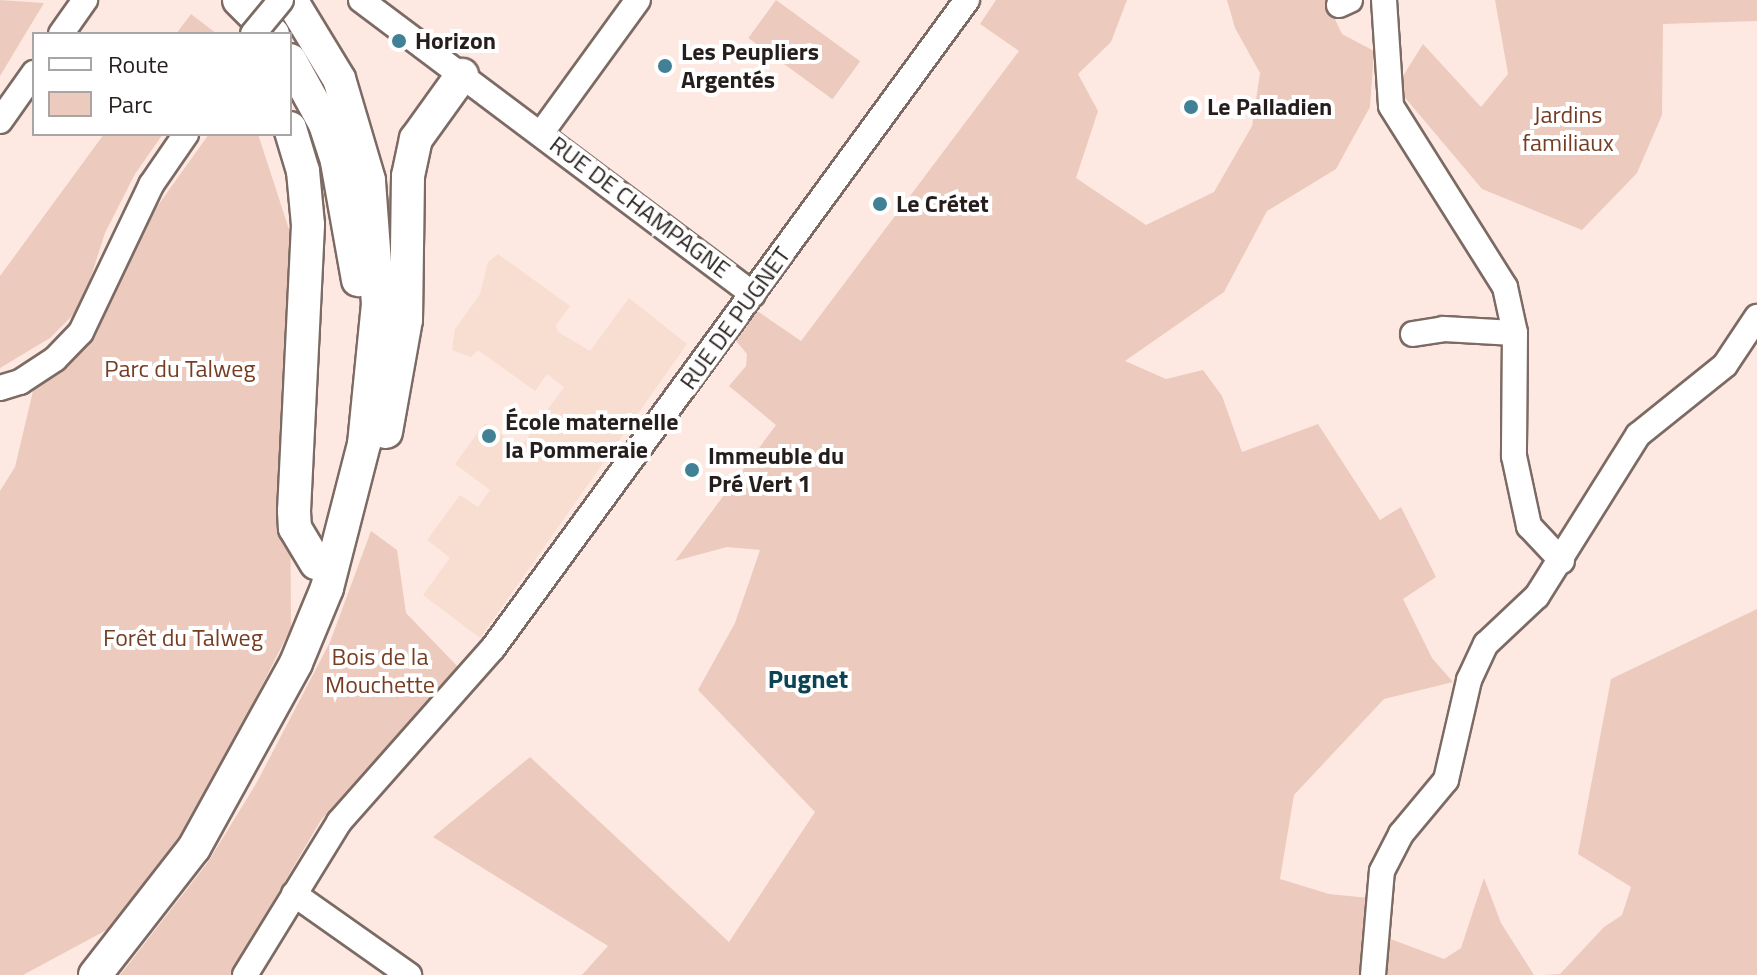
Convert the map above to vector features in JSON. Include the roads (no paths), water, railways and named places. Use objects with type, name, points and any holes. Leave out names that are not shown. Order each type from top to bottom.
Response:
[{"type":"main road","points":[[239,0],[271,32]]},
{"type":"main road","points":[[95,975],[194,848],[268,715],[322,600],[349,510],[372,395],[378,304],[376,230],[361,143],[339,79],[291,0]]},
{"type":"main road","points":[[268,715],[278,666],[316,563],[350,423],[360,308],[354,242],[337,162],[325,124],[292,64]]},
{"type":"main road","points":[[268,715],[308,670],[367,514],[406,320],[408,176],[416,139],[462,75]]},
{"type":"main road","points":[[292,135],[303,171],[308,225],[294,511],[295,528],[316,563]]},
{"type":"street","points":[[62,32],[85,0]]},
{"type":"street","points":[[255,32],[281,0]]},
{"type":"street","points":[[361,0],[542,132]]},
{"type":"street","name":"RUE DE CHAMPAGNE","points":[[638,0],[542,132],[753,294]]},
{"type":"street","name":"RUE DE PUGNET","points":[[245,975],[339,822],[493,648],[967,0]]},
{"type":"street","points":[[1384,0],[1391,106],[1505,287],[1515,333],[1514,456],[1529,526],[1562,561]]},
{"type":"street","points":[[0,121],[32,76]]},
{"type":"street","points":[[0,388],[20,382],[55,359],[81,332],[151,185],[185,136]]},
{"type":"street","points":[[1373,975],[1382,871],[1401,834],[1446,780],[1469,680],[1486,644],[1534,600],[1562,561],[1638,435],[1725,365],[1757,317]]},
{"type":"street","points":[[1413,334],[1443,329],[1515,333]]},
{"type":"street","points":[[294,894],[409,975]]},
{"type":"place","name":"Horizon","points":[[399,41]]},
{"type":"place","name":"Les Peupliers Argentés","points":[[665,66]]},
{"type":"place","name":"Le Palladien","points":[[1191,107]]},
{"type":"place","name":"Le Crétet","points":[[880,204]]},
{"type":"place","name":"École maternelle la Pommeraie","points":[[489,436]]},
{"type":"place","name":"Immeuble du Pré Vert 1","points":[[692,470]]},
{"type":"district","name":"Pugnet","points":[[808,679]]},
{"type":"park label","name":"Jardins familiaux","points":[[1568,129]]},
{"type":"park label","name":"Parc du Talweg","points":[[180,369]]},
{"type":"park label","name":"Forêt du Talweg","points":[[183,638]]},
{"type":"park label","name":"Bois de la Mouchette","points":[[380,671]]}]
